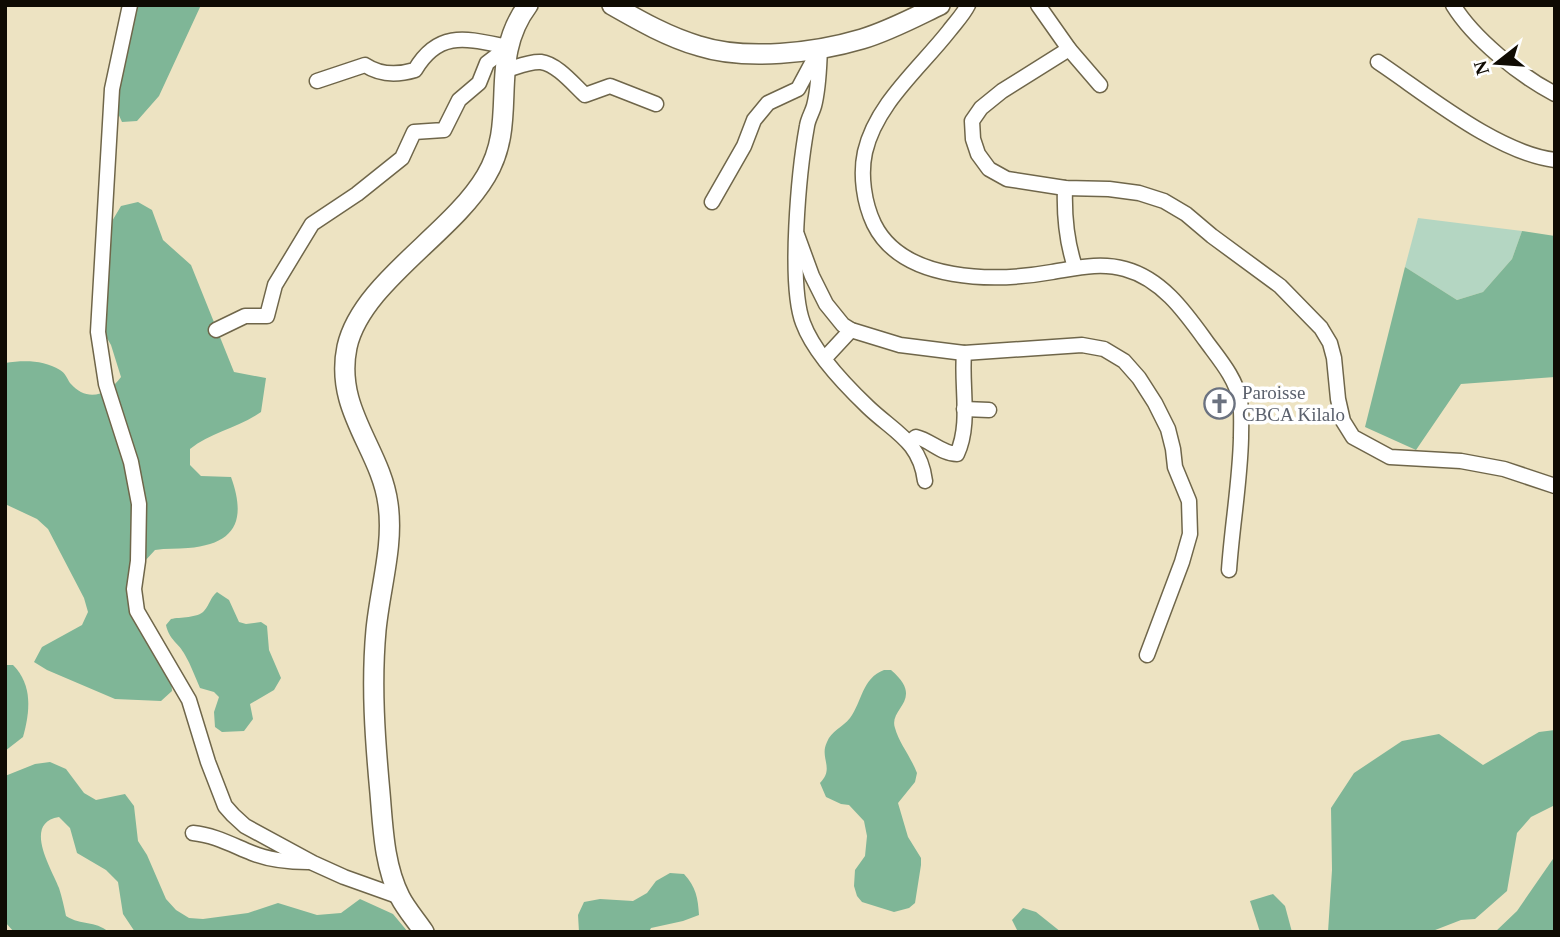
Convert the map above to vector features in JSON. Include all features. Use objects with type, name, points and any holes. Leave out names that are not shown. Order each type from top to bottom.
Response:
[{"type":"highway","points":[[424,932],[400,897],[386,852],[374,722],[376,629],[390,531],[388,502],[382,478],[353,416],[345,376],[348,347],[359,317],[377,292],[453,217],[486,176],[501,140],[504,114],[503,71],[508,47],[519,18],[528,5]]},
{"type":"highway","points":[[612,5],[654,29],[701,47],[783,54],[862,39],[940,5]]},
{"type":"street","points":[[130,5],[112,89],[98,332],[106,384],[131,462],[139,504],[138,561],[134,589],[137,611],[189,700],[225,806],[245,826],[313,863],[400,897]]},
{"type":"street","points":[[968,5],[893,96],[873,130],[866,150],[863,172],[871,219],[879,235],[890,246],[915,263],[940,272],[998,277],[1075,267],[1106,266],[1143,276],[1159,286],[1186,313],[1236,386],[1241,407],[1240,473],[1229,570]]},
{"type":"street","points":[[1038,5],[1069,49],[1100,85]]},
{"type":"street","points":[[1453,5],[1479,37],[1539,86],[1555,94]]},
{"type":"street","points":[[317,81],[365,65],[374,71],[401,74],[415,70],[425,53],[450,41],[473,40],[508,47]]},
{"type":"street","points":[[216,330],[245,316],[267,316],[275,285],[312,223],[357,194],[402,158],[414,132],[443,131],[459,100],[479,83],[487,63],[508,47]]},
{"type":"street","points":[[712,202],[744,146],[754,120],[768,103],[798,89],[820,48]]},
{"type":"street","points":[[820,48],[819,77],[807,125],[797,235],[797,302],[803,324],[814,345],[870,410],[910,442],[920,458],[925,481]]},
{"type":"street","points":[[1069,49],[1002,91],[981,108],[972,121],[973,139],[978,154],[989,169],[1007,178],[1065,188],[1109,188],[1164,201],[1186,214],[1280,286],[1321,328],[1334,358],[1343,421],[1353,437],[1390,457],[1461,461],[1504,469],[1555,486]]},
{"type":"street","points":[[503,71],[542,62],[550,65],[586,95],[610,86],[656,104]]},
{"type":"street","points":[[1378,62],[1483,132],[1521,151],[1555,160]]},
{"type":"street","points":[[744,146],[750,161]]},
{"type":"street","points":[[1065,188],[1064,218],[1067,242],[1075,267]]},
{"type":"street","points":[[797,235],[826,304],[843,325],[851,330],[900,345],[964,353],[1082,345],[1104,349],[1124,361],[1139,378],[1168,429],[1175,467],[1189,501],[1190,534],[1147,655]]},
{"type":"street","points":[[825,358],[851,330]]},
{"type":"street","points":[[910,442],[916,437],[921,438],[945,452],[957,454],[961,446],[964,409],[964,353]]},
{"type":"street","points":[[964,409],[989,410]]},
{"type":"street","points":[[193,833],[220,839],[254,854],[286,862],[313,863]]},
{"type":"green space","points":[[133,5],[201,5],[159,96],[137,121],[122,122],[116,109],[134,18]]},
{"type":"green space","points":[[138,202],[152,210],[163,240],[191,265],[234,372],[266,378],[261,412],[190,449],[190,465],[201,476],[231,477],[238,506],[233,528],[217,541],[204,546],[155,550],[144,562],[139,592],[148,638],[171,677],[172,691],[161,701],[115,699],[34,662],[42,647],[82,625],[88,612],[84,598],[48,529],[37,519],[5,504],[5,363],[27,361],[47,364],[62,371],[77,389],[90,395],[104,392],[121,377],[111,345],[101,328],[105,233],[121,206]]},
{"type":"green space","points":[[1418,218],[1522,231],[1512,259],[1483,292],[1457,300],[1405,267]]},
{"type":"green space","points":[[1522,231],[1555,236],[1555,377],[1461,384],[1416,450],[1365,427],[1405,267],[1457,300],[1483,292],[1512,259]]},
{"type":"green space","points":[[217,592],[229,600],[239,622],[261,622],[267,626],[269,650],[281,678],[274,690],[250,704],[253,719],[244,731],[222,732],[215,727],[214,712],[219,697],[214,692],[200,688],[183,651],[169,634],[166,625],[171,619],[201,613]]},
{"type":"green space","points":[[5,665],[13,665],[24,681],[28,709],[23,737],[5,751]]},
{"type":"green space","points":[[884,670],[891,670],[901,680],[905,689],[906,696],[894,721],[895,728],[917,773],[915,782],[898,803],[908,837],[921,858],[915,903],[909,908],[894,912],[862,902],[857,896],[854,886],[855,870],[865,856],[867,836],[864,821],[849,805],[826,797],[820,783],[827,768],[825,748],[829,738],[850,718],[871,679]]},
{"type":"green space","points":[[1555,730],[1555,805],[1531,817],[1517,833],[1507,891],[1475,919],[1461,920],[1430,932],[1328,932],[1332,870],[1331,808],[1354,773],[1402,741],[1439,734],[1483,765],[1539,732]]},
{"type":"green space","points":[[50,762],[66,769],[84,793],[96,800],[125,794],[134,806],[138,841],[166,899],[176,910],[189,918],[203,919],[248,913],[278,903],[317,915],[341,913],[360,899],[393,914],[408,932],[135,932],[123,914],[118,882],[106,870],[77,853],[70,828],[59,817],[48,821],[42,828],[41,837],[42,848],[59,888],[66,916],[109,932],[14,932],[5,922],[5,776],[35,764]]},
{"type":"green space","points":[[1555,856],[1555,932],[1495,932],[1517,911]]},
{"type":"green space","points":[[670,873],[684,874],[688,879],[696,893],[699,915],[651,928],[649,932],[579,932],[578,915],[584,902],[600,899],[633,901]]},
{"type":"green space","points":[[1273,894],[1285,906],[1292,932],[1260,932],[1250,901]]},
{"type":"green space","points":[[1023,908],[1036,912],[1061,932],[1018,932],[1012,920]]},
{"type":"place","name":"Paroisse CBCA Kilalo","points":[[1219,403]]}]
